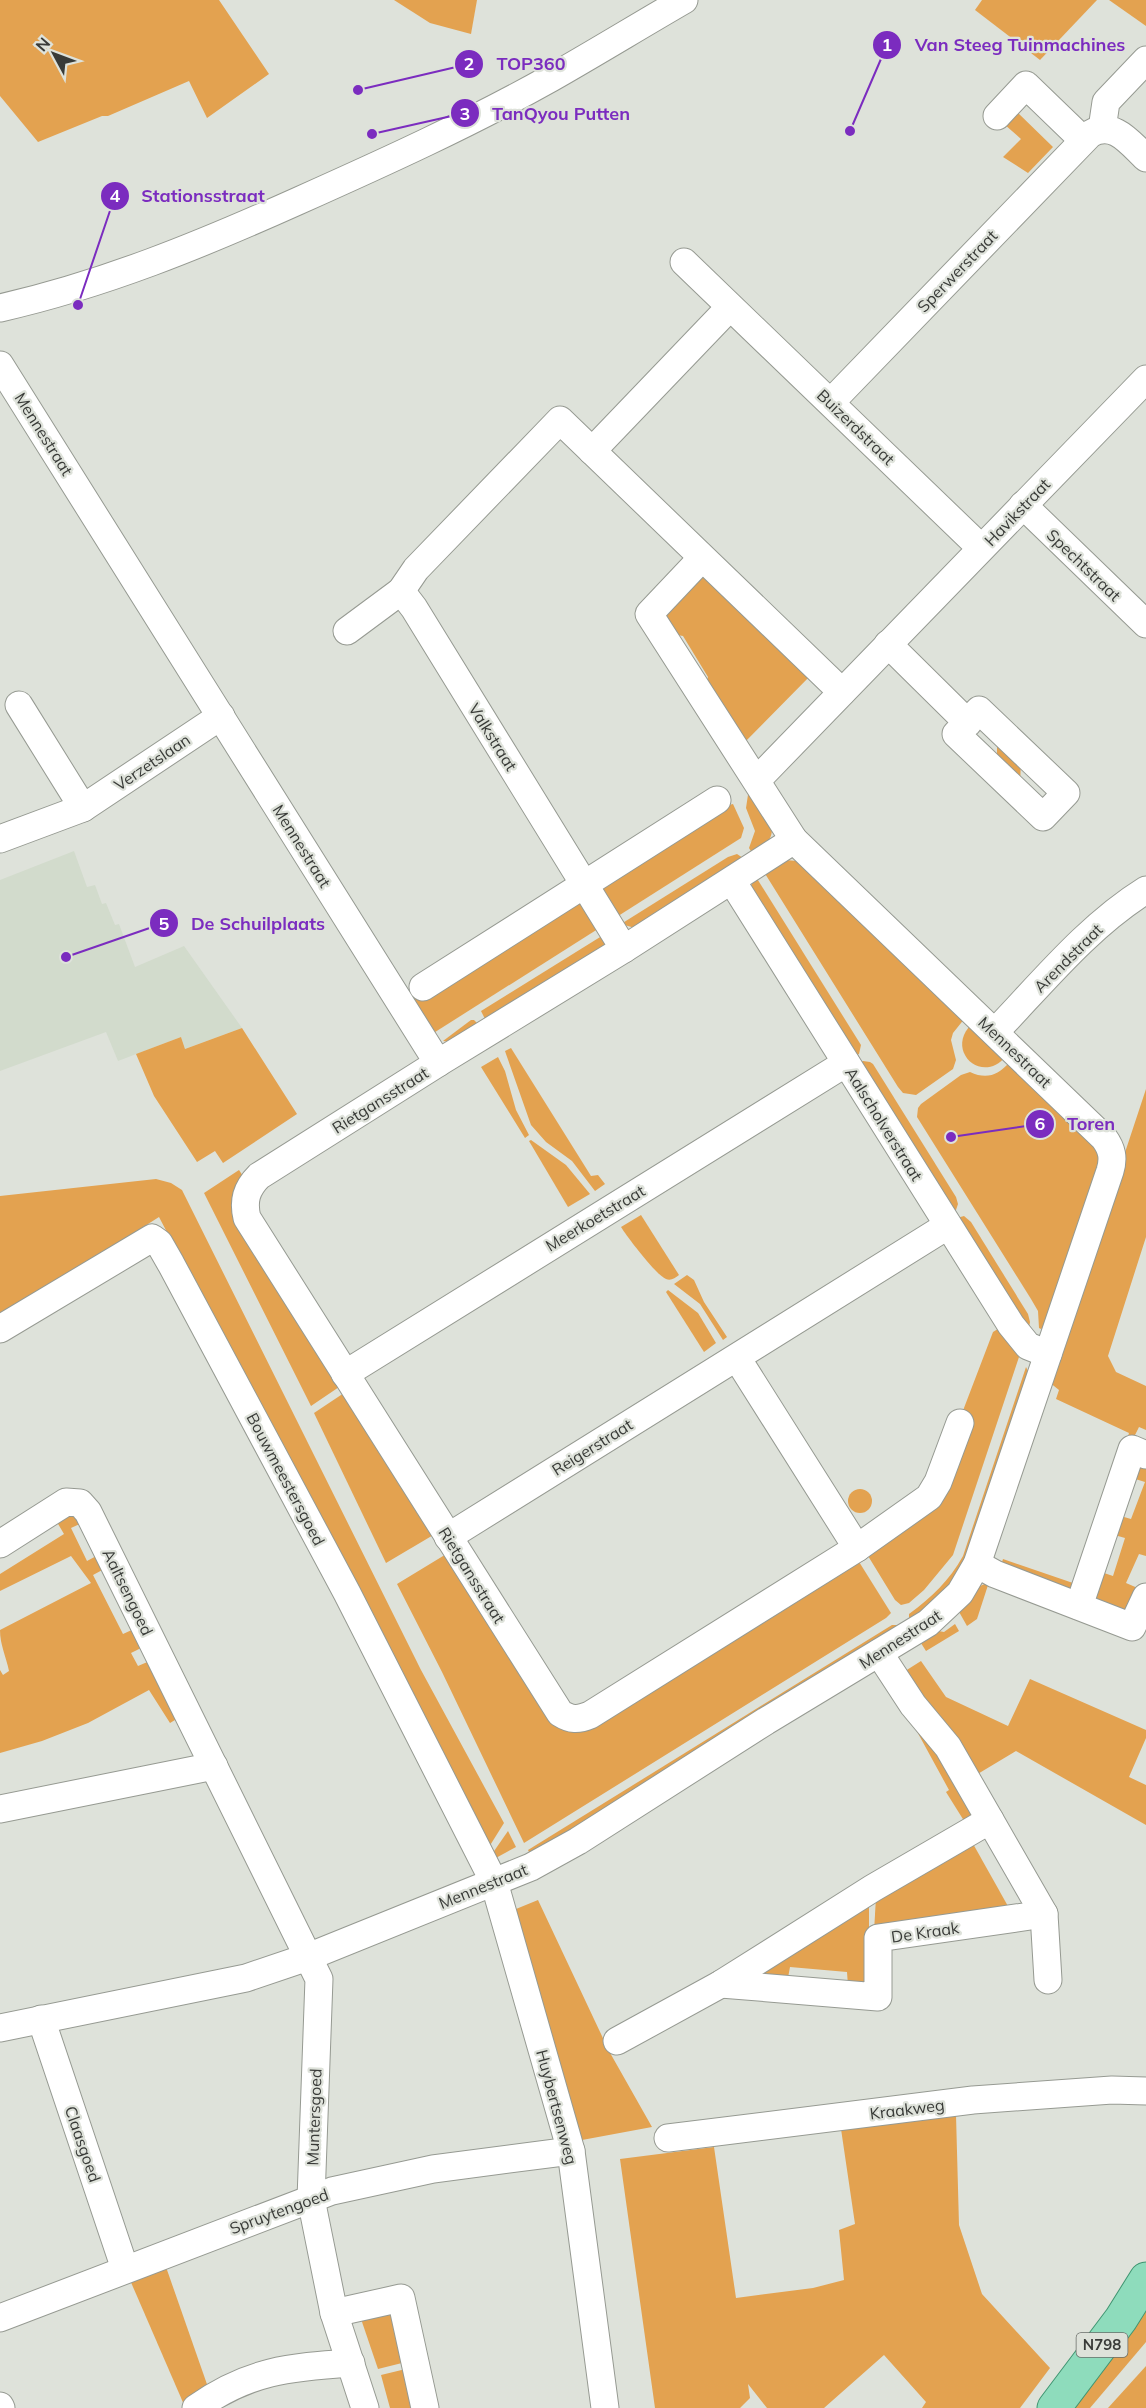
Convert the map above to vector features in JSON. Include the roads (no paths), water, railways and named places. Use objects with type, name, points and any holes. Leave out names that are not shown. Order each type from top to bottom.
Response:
[{"type":"main road","name":"N798","points":[[1054,2408],[1121,2319],[1146,2279]]},
{"type":"street","points":[[0,308],[49,297],[131,271],[206,243],[402,154],[549,79],[684,0]]},
{"type":"street","points":[[1092,134],[1106,102],[1146,60]]},
{"type":"street","points":[[997,116],[1026,85],[1092,134],[1113,130],[1121,134],[1146,158]]},
{"type":"street","name":"Sperwerstraat","points":[[831,402],[1092,134]]},
{"type":"street","name":"Buizerdstraat","points":[[684,262],[981,548]]},
{"type":"street","points":[[592,451],[730,307]]},
{"type":"street","name":"Mennestraat","points":[[0,365],[438,1063]]},
{"type":"street","name":"Havikstraat","points":[[757,780],[1146,379]]},
{"type":"street","points":[[347,631],[401,591],[416,569],[560,420],[842,692]]},
{"type":"street","name":"Spechtstraat","points":[[1023,505],[1146,624]]},
{"type":"street","points":[[702,558],[649,614],[757,780]]},
{"type":"street","name":"Valkstraat","points":[[401,591],[414,608],[624,949]]},
{"type":"street","points":[[888,644],[968,723]]},
{"type":"street","points":[[19,705],[83,808]]},
{"type":"street","name":"Verzetslaan","points":[[0,839],[83,808],[220,716]]},
{"type":"street","name":"Mennestraat","points":[[0,2028],[246,1978],[308,1957],[531,1867],[578,1841],[766,1721],[911,1635],[945,1609],[960,1593],[977,1564],[1110,1171],[1113,1161],[1112,1151],[1104,1138],[794,840],[757,780]]},
{"type":"street","points":[[423,987],[717,800]]},
{"type":"street","points":[[438,1063],[624,949],[794,840]]},
{"type":"street","name":"Aalscholverstraat","points":[[732,881],[947,1226],[1019,1337],[1028,1346],[1048,1354]]},
{"type":"street","name":"Arendstraat","points":[[995,1032],[1090,934],[1127,902],[1146,890]]},
{"type":"street","name":"Rietgansstraat","points":[[438,1063],[259,1176],[252,1183],[245,1198],[247,1218],[560,1713],[568,1718],[579,1719],[590,1715],[857,1548],[929,1497],[938,1482],[960,1423]]},
{"type":"street","name":"Meerkoetstraat","points":[[345,1374],[846,1063]]},
{"type":"street","name":"Reigerstraat","points":[[448,1537],[947,1226]]},
{"type":"street","name":"Bouwmeestersgoed","points":[[0,1329],[138,1245],[152,1238],[159,1243],[342,1582],[494,1882]]},
{"type":"street","points":[[737,1358],[857,1548]]},
{"type":"street","points":[[1079,1606],[1132,1449],[1146,1455]]},
{"type":"street","name":"Aaltsengoed","points":[[0,1544],[66,1502],[80,1503],[84,1507],[123,1581],[308,1957]]},
{"type":"street","points":[[977,1564],[995,1574],[1132,1628],[1146,1597]]},
{"type":"street","points":[[879,1653],[913,1705],[948,1747],[1044,1914],[1048,1980]]},
{"type":"street","points":[[0,1809],[214,1766]]},
{"type":"street","points":[[617,2041],[721,1984],[873,1888],[990,1820]]},
{"type":"street","name":"Huybertsenweg","points":[[494,1882],[571,2151],[605,2408]]},
{"type":"street","name":"De Kraak","points":[[721,1984],[878,1997],[878,1938],[1044,1914]]},
{"type":"street","name":"Muntersgoed","points":[[308,1957],[319,1979],[310,2199],[334,2313],[366,2408]]},
{"type":"street","name":"Claasgoed","points":[[41,2019],[125,2269]]},
{"type":"street","name":"Kraakweg","points":[[668,2138],[973,2100],[1112,2090],[1146,2091]]},
{"type":"street","name":"Spruytengoed","points":[[0,2318],[332,2191],[433,2169],[571,2151]]},
{"type":"street","points":[[334,2313],[401,2298],[425,2408]]},
{"type":"street","points":[[196,2408],[218,2392],[257,2376],[295,2367],[351,2363]]},
{"type":"place","name":"TOP360","points":[[358,90]]},
{"type":"place","name":"Van Steeg Tuinmachines","points":[[850,131]]},
{"type":"place","name":"TanQyou Putten","points":[[372,134]]},
{"type":"place","name":"Stationsstraat","points":[[78,305]]},
{"type":"place","name":"De Schuilplaats","points":[[66,957]]},
{"type":"place","name":"Toren","points":[[951,1137]]}]
